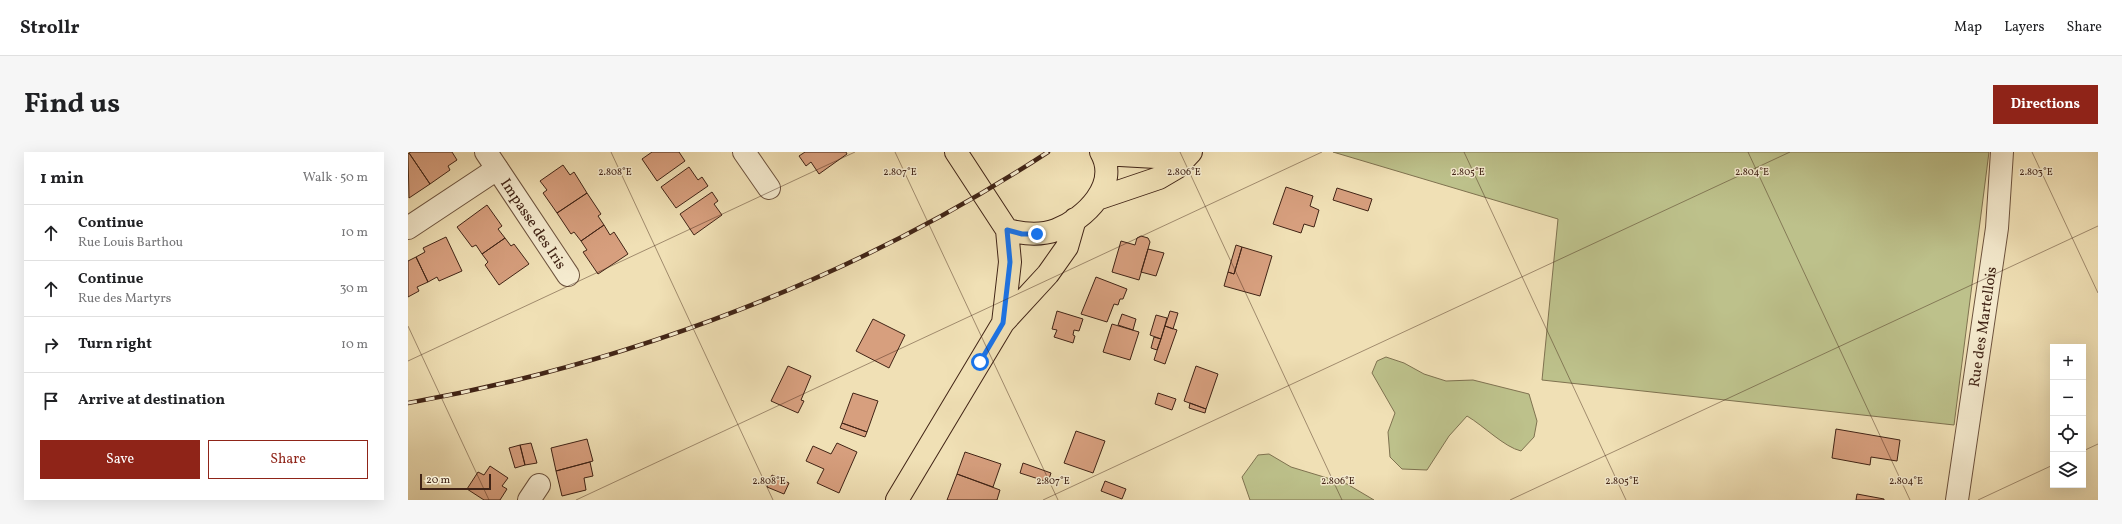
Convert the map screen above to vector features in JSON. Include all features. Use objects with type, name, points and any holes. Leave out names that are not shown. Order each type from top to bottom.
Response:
[{"type":"main road","points":[[956,152],[1007,230],[1010,262],[1003,323]]},
{"type":"main road","points":[[1007,230],[1022,234],[1037,234],[1056,230],[1075,219],[1100,198],[1160,178],[1176,168],[1190,152]]},
{"type":"main road","points":[[1100,198],[1107,165],[1102,153],[1156,157],[1190,152]]},
{"type":"main road","points":[[897,500],[1003,323],[1048,274],[1067,247],[1075,219]]},
{"type":"street","points":[[744,152],[769,188]]},
{"type":"street","name":"Rue des Martellois","points":[[1957,500],[1997,228],[2002,152]]},
{"type":"street","points":[[408,228],[491,160]]},
{"type":"street","name":"Impasse des Iris","points":[[491,160],[568,275]]},
{"type":"green space","points":[[1333,152],[1989,152],[1954,425],[1542,380],[1558,219]]},
{"type":"green space","points":[[1386,357],[1404,363],[1424,374],[1446,381],[1473,380],[1529,394],[1537,421],[1534,437],[1521,451],[1514,449],[1467,416],[1449,436],[1427,470],[1402,469],[1390,457],[1388,432],[1395,413],[1372,373],[1377,361]]},
{"type":"green space","points":[[1269,454],[1291,467],[1347,484],[1374,500],[1250,500],[1242,477],[1258,455]]},
{"type":"building","points":[[452,152],[457,160],[448,166],[450,170],[430,184],[409,153]]},
{"type":"building","points":[[652,152],[679,152],[685,161],[657,181],[642,159]]},
{"type":"building","points":[[805,152],[846,152],[847,154],[819,174],[811,162],[806,166],[799,156]]},
{"type":"building","points":[[409,153],[430,184],[409,198],[408,154]]},
{"type":"building","points":[[563,165],[570,175],[574,172],[587,193],[557,213],[543,193],[547,190],[540,181]]},
{"type":"building","points":[[689,167],[698,180],[702,177],[708,186],[676,208],[661,187]]},
{"type":"building","points":[[1286,187],[1313,196],[1310,206],[1319,210],[1314,227],[1304,224],[1301,233],[1273,224]]},
{"type":"building","points":[[1337,188],[1372,199],[1368,211],[1333,200]]},
{"type":"building","points":[[712,192],[718,201],[714,204],[722,215],[694,235],[680,214]]},
{"type":"building","points":[[587,193],[601,214],[598,216],[604,225],[581,241],[574,232],[571,234],[557,213]]},
{"type":"building","points":[[487,205],[502,226],[498,229],[505,238],[482,254],[476,245],[472,247],[457,227]]},
{"type":"building","points":[[604,225],[610,235],[614,232],[628,254],[598,274],[583,252],[587,250],[581,241]]},
{"type":"building","points":[[1141,236],[1148,238],[1150,242],[1139,280],[1112,272],[1121,241],[1135,245],[1137,238]]},
{"type":"building","points":[[446,237],[462,271],[439,281],[437,277],[428,282],[416,257],[425,252],[423,248]]},
{"type":"building","points":[[505,238],[511,246],[514,244],[529,264],[499,285],[485,265],[488,262],[482,254]]},
{"type":"building","points":[[1236,245],[1242,247],[1234,274],[1228,272]]},
{"type":"building","points":[[1242,247],[1272,256],[1260,296],[1224,286],[1228,272],[1234,274]]},
{"type":"building","points":[[1148,249],[1164,253],[1156,276],[1141,272]]},
{"type":"building","points":[[416,257],[428,282],[417,287],[419,291],[408,297],[408,261]]},
{"type":"building","points":[[1096,277],[1127,289],[1123,299],[1120,299],[1118,305],[1114,304],[1107,322],[1081,314]]},
{"type":"building","points":[[1057,311],[1083,319],[1079,331],[1074,330],[1073,335],[1075,336],[1073,343],[1054,337],[1057,330],[1052,329]]},
{"type":"building","points":[[1170,311],[1178,313],[1173,329],[1165,326]]},
{"type":"building","points":[[1122,314],[1136,319],[1133,330],[1118,325]]},
{"type":"building","points":[[1156,315],[1167,318],[1161,339],[1150,335]]},
{"type":"building","points":[[873,319],[905,335],[889,368],[856,351]]},
{"type":"building","points":[[1112,324],[1139,332],[1130,360],[1103,352]]},
{"type":"building","points":[[1165,326],[1177,330],[1165,364],[1154,360]]},
{"type":"building","points":[[1154,337],[1161,339],[1157,350],[1151,348]]},
{"type":"building","points":[[788,366],[811,376],[801,400],[804,401],[798,413],[771,401]]},
{"type":"building","points":[[1196,366],[1218,374],[1206,409],[1184,401]]},
{"type":"building","points":[[853,393],[878,401],[867,432],[842,423]]},
{"type":"building","points":[[1158,393],[1176,399],[1172,410],[1155,404]]},
{"type":"building","points":[[1190,403],[1206,409],[1205,413],[1189,408]]},
{"type":"building","points":[[842,423],[867,432],[865,437],[840,428]]},
{"type":"building","points":[[1836,429],[1900,440],[1897,461],[1871,457],[1870,465],[1832,458]]},
{"type":"building","points":[[1076,431],[1105,441],[1093,473],[1064,463]]},
{"type":"building","points":[[587,439],[593,461],[556,471],[551,448]]},
{"type":"building","points":[[531,443],[537,463],[525,465],[520,445]]},
{"type":"building","points":[[837,443],[857,452],[839,493],[817,483],[824,469],[806,461],[813,446],[831,454]]},
{"type":"building","points":[[520,445],[525,465],[515,468],[509,448]]},
{"type":"building","points":[[965,452],[1001,464],[993,487],[957,474]]},
{"type":"building","points":[[590,462],[593,476],[584,478],[586,490],[562,496],[556,471]]},
{"type":"building","points":[[1023,463],[1051,473],[1048,482],[1020,473]]},
{"type":"building","points":[[490,466],[508,478],[502,486],[507,489],[500,500],[484,500],[467,489],[478,472],[484,475]]},
{"type":"building","points":[[957,474],[1000,490],[997,500],[947,500]]},
{"type":"building","points":[[772,475],[789,483],[784,494],[767,487]]},
{"type":"building","points":[[1105,481],[1126,489],[1122,499],[1101,491]]},
{"type":"building","points":[[1857,494],[1884,499],[1884,500],[1856,500]]},
{"type":"railway","points":[[408,403],[492,386],[576,364],[659,339],[740,309],[821,276],[899,238],[975,197],[1048,152]]},
{"type":"route","points":[[980,362],[1003,323],[1009,283],[1010,262],[1007,230],[1022,234],[1037,234]]}]
